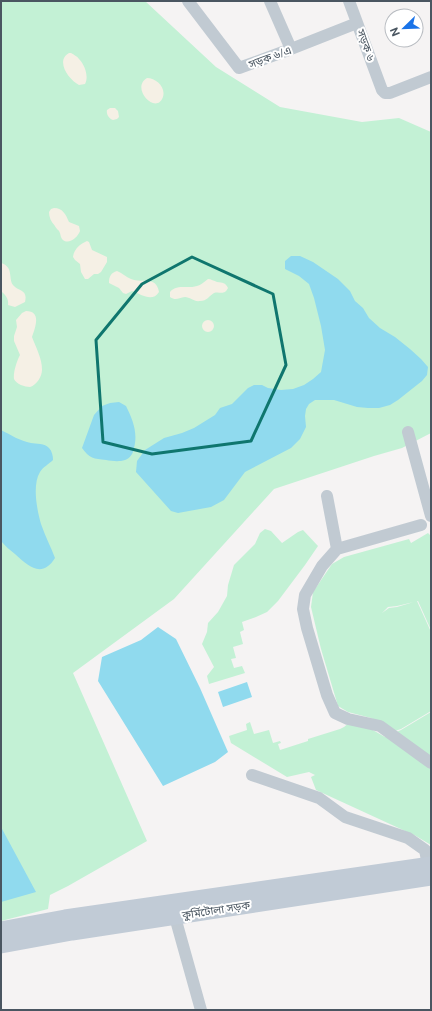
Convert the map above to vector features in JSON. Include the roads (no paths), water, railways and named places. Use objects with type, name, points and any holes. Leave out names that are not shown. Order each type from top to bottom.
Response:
[{"type":"main road","name":"কুর্মিটোলা সড়ক","points":[[1,945],[72,932],[175,917],[429,871]]},
{"type":"main road","name":"কুর্মিটোলা সড়ক","points":[[1,930],[65,918],[429,871]]},
{"type":"street","name":"সড়ক ৬/এ","points":[[188,1],[239,68],[357,22]]},
{"type":"street","points":[[270,1],[291,49]]},
{"type":"street","name":"সড়ক ৬","points":[[349,1],[382,90],[385,93],[390,93],[431,76]]},
{"type":"street","points":[[408,432],[431,516]]},
{"type":"street","points":[[327,496],[337,549]]},
{"type":"street","points":[[421,525],[337,549],[322,566],[305,595],[303,609],[307,628],[327,695],[335,713],[348,719],[380,726],[431,763]]},
{"type":"street","points":[[252,775],[319,798],[345,817],[408,838],[425,850],[429,871]]},
{"type":"street","points":[[175,917],[201,1010]]},
{"type":"water","points":[[291,256],[300,256],[313,262],[338,279],[350,291],[355,301],[363,308],[369,318],[421,359],[428,367],[427,375],[422,381],[398,400],[390,405],[379,408],[357,407],[334,400],[315,400],[309,404],[306,409],[306,427],[300,439],[291,448],[245,472],[224,500],[211,507],[178,513],[171,511],[136,472],[137,461],[145,450],[164,438],[194,428],[215,415],[220,408],[232,404],[248,388],[254,385],[262,385],[268,388],[281,390],[293,389],[304,385],[321,372],[325,350],[314,298],[309,284],[299,276],[285,269],[285,261]]},
{"type":"water","points":[[119,402],[126,406],[131,416],[135,432],[134,450],[130,457],[120,461],[102,460],[92,457],[82,448],[94,415],[102,406]]},
{"type":"water","points":[[1,430],[23,441],[45,445],[50,449],[52,454],[53,460],[41,470],[36,484],[37,505],[41,524],[55,558],[45,568],[35,568],[25,563],[1,541]]},
{"type":"water","points":[[158,627],[176,639],[200,688],[228,752],[215,762],[163,786],[98,681],[102,657],[141,640]]},
{"type":"water","points":[[247,682],[252,697],[223,707],[218,692]]},
{"type":"water","points":[[1,827],[36,892],[1,902]]}]
